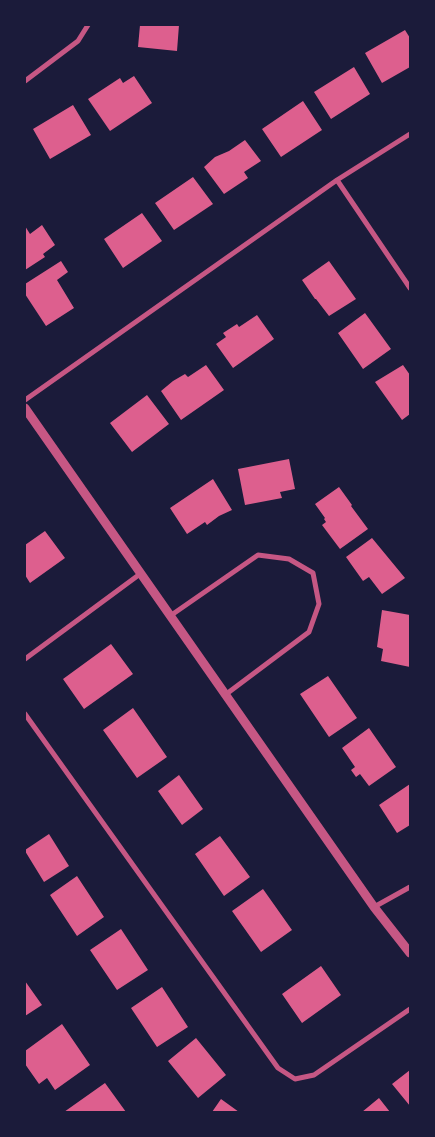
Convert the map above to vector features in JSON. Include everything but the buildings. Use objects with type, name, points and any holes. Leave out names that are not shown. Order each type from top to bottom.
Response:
[{"type":"street","points":[[25,80],[78,41],[88,25]]},
{"type":"street","points":[[25,400],[337,180],[410,134]]},
{"type":"street","points":[[337,180],[410,288]]},
{"type":"street","points":[[25,408],[374,907],[410,953]]},
{"type":"street","points":[[170,616],[258,555],[289,559],[313,573],[319,604],[308,632],[225,695]]},
{"type":"street","points":[[25,658],[140,574]]},
{"type":"street","points":[[25,714],[278,1068],[296,1079],[314,1075],[410,1009]]},
{"type":"street","points":[[374,907],[410,887]]}]
